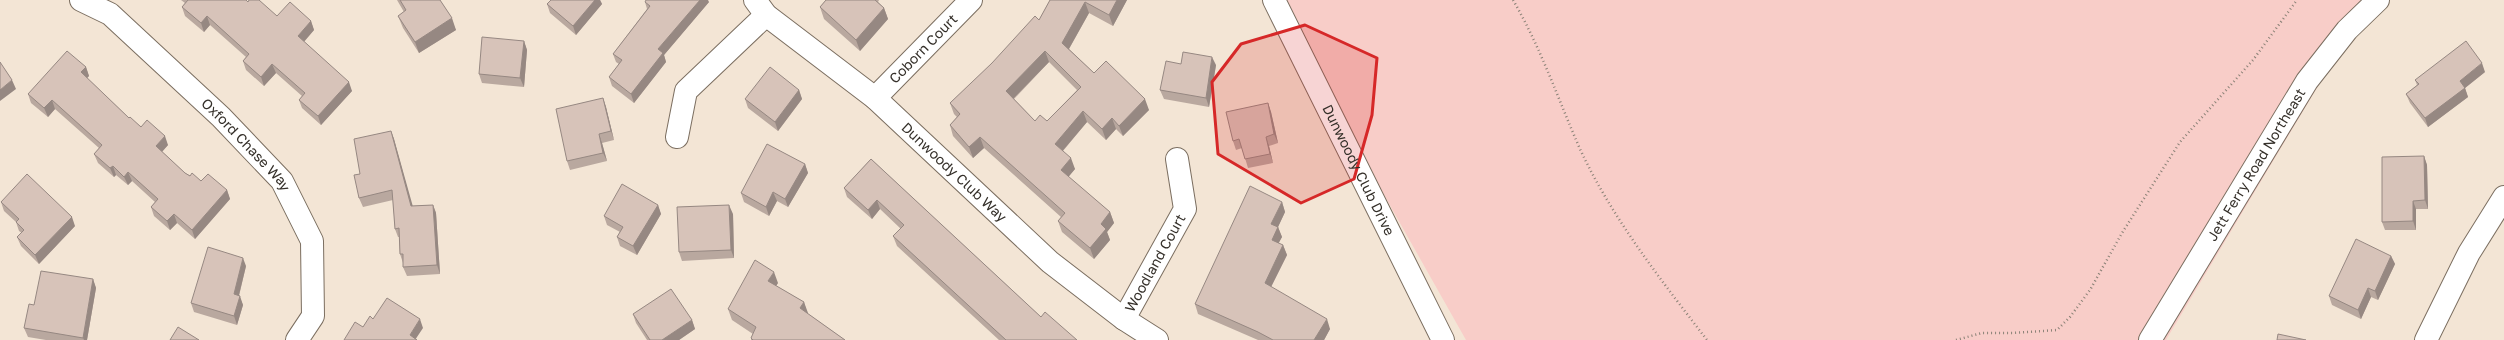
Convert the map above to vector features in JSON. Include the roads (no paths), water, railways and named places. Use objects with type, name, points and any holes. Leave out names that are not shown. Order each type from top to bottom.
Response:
[{"type":"street","name":"Oxford Chase Way","points":[[81,0],[110,14],[220,117],[282,181],[312,241],[313,316],[297,340]]},
{"type":"street","name":"Coborn Court","points":[[875,98],[971,0]]},
{"type":"street","name":"Dunwoody Club Drive","points":[[1274,0],[1443,340]]},
{"type":"street","name":"Jett Ferry Road Northeast","points":[[2150,340],[2307,82],[2347,30],[2378,0]]},
{"type":"street","name":"Dunwoody Club Way","points":[[760,7],[875,98],[1050,262],[1124,319],[1157,340]]},
{"type":"street","points":[[677,137],[686,91],[760,7]]},
{"type":"street","name":"Woodland Court","points":[[1124,319],[1185,209],[1177,159]]},
{"type":"street","points":[[2426,340],[2469,253],[2504,197]]}]
